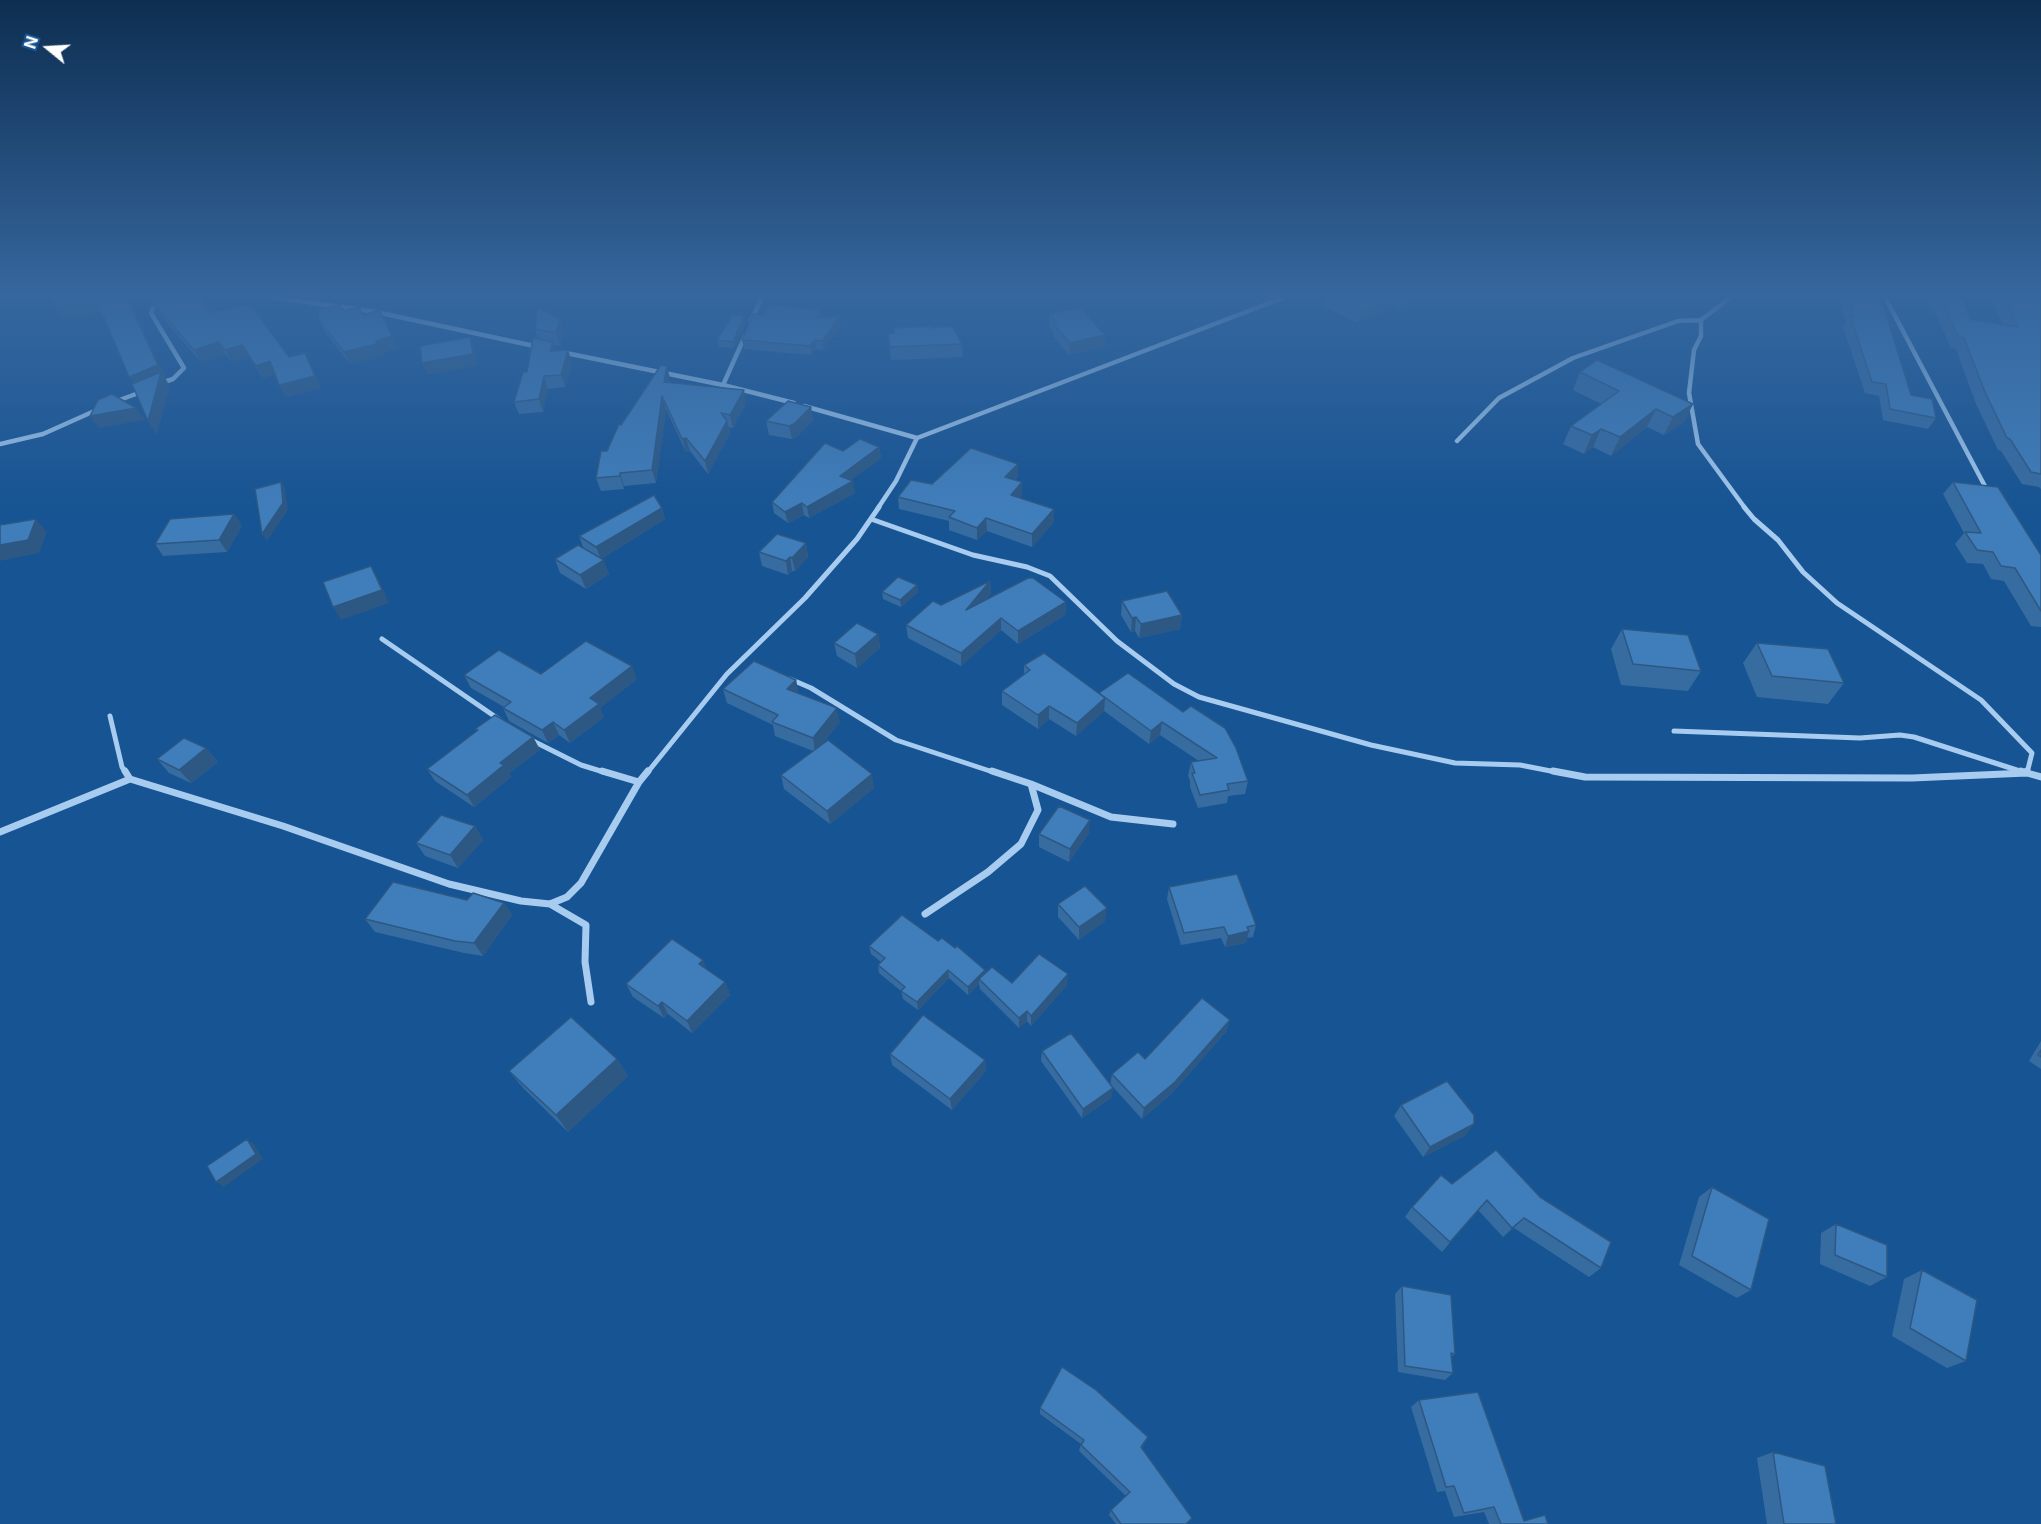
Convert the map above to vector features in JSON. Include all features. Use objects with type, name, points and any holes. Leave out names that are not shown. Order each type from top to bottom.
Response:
[{"type":"street","points":[[0,444],[43,434],[173,379],[184,368]]},
{"type":"street","points":[[641,368],[723,385],[917,438],[1099,368]]},
{"type":"street","points":[[723,385],[730,368]]},
{"type":"street","points":[[1457,441],[1499,398],[1554,368]]},
{"type":"street","points":[[1692,368],[1689,393],[1698,444],[1754,519],[1778,540],[1803,572],[1838,603],[1982,700],[2032,753],[2027,773]]},
{"type":"street","points":[[1923,368],[1989,493]]},
{"type":"street","points":[[550,904],[567,897],[581,883],[639,782],[727,674],[805,598],[871,519],[896,482],[917,438]]},
{"type":"street","points":[[871,519],[973,555],[1027,567],[1050,576],[1117,641],[1174,684],[1199,697],[1371,745],[1455,763],[1521,765],[1585,777],[1912,778],[2027,773]]},
{"type":"street","points":[[382,639],[506,723]]},
{"type":"street","points":[[742,659],[752,663]]},
{"type":"street","points":[[782,676],[811,688],[896,740],[1031,784],[1111,817],[1173,824]]},
{"type":"street","points":[[110,716],[122,767],[130,779],[283,826],[449,885],[521,901],[550,904],[586,925],[585,962],[591,1002]]},
{"type":"street","points":[[1674,731],[1860,738],[1900,735],[1914,737],[2041,777]]},
{"type":"street","points":[[524,736],[581,765],[639,782]]},
{"type":"street","points":[[0,832],[130,779]]},
{"type":"street","points":[[925,914],[988,872],[1021,844],[1038,810],[1031,784]]},
{"type":"building","points":[[125,368],[150,368],[129,377]]},
{"type":"building","points":[[273,368],[312,368],[315,376],[279,385]]},
{"type":"building","points":[[528,368],[563,368],[561,375],[544,376],[539,399],[514,402],[523,372],[527,372]]},
{"type":"building","points":[[659,368],[667,368],[664,382],[744,390],[730,415],[721,413],[727,421],[705,461],[686,438],[682,439],[662,396],[652,470],[596,478],[601,451],[607,451],[619,424],[621,425]]},
{"type":"building","points":[[1585,368],[1615,368],[1693,404],[1673,417],[1656,409],[1620,437],[1601,429],[1592,435],[1571,426],[1619,391],[1580,372]]},
{"type":"building","points":[[1867,368],[1903,368],[1911,395],[1932,399],[1936,418],[1890,409],[1886,384],[1872,382]]},
{"type":"building","points":[[1976,368],[2041,368],[2041,474],[2031,472],[2010,439],[2007,438]]},
{"type":"building","points":[[161,372],[148,421],[132,384]]},
{"type":"building","points":[[112,394],[136,408],[90,416],[98,400]]},
{"type":"building","points":[[788,401],[811,407],[789,426],[766,421]]},
{"type":"building","points":[[860,439],[879,447],[840,476],[853,481],[807,507],[802,503],[785,512],[772,502],[825,443],[843,451]]},
{"type":"building","points":[[971,448],[1018,464],[1005,477],[1022,482],[1011,495],[1054,509],[1032,534],[986,518],[977,528],[949,517],[955,511],[898,497],[911,480],[932,484]]},
{"type":"building","points":[[281,482],[283,503],[262,534],[255,489]]},
{"type":"building","points":[[1953,482],[1998,487],[2041,555],[2041,611],[2015,568],[2001,566],[1993,552],[1977,550],[1965,532],[1981,533]]},
{"type":"building","points":[[654,495],[662,508],[596,547],[579,536]]},
{"type":"building","points":[[234,514],[219,540],[155,544],[170,519]]},
{"type":"building","points":[[36,519],[28,540],[0,545],[0,525]]},
{"type":"building","points":[[777,534],[806,543],[786,561],[759,552]]},
{"type":"building","points":[[578,545],[604,560],[580,575],[555,559]]},
{"type":"building","points":[[371,566],[382,590],[333,607],[323,582]]},
{"type":"building","points":[[898,577],[917,585],[900,600],[882,592]]},
{"type":"building","points":[[1028,578],[1033,578],[1066,602],[1018,631],[1001,618],[961,653],[906,625],[933,601],[941,605],[990,581],[966,610]]},
{"type":"building","points":[[1167,591],[1182,615],[1141,624],[1136,617],[1132,618],[1122,601]]},
{"type":"building","points":[[857,623],[878,634],[855,654],[834,643]]},
{"type":"building","points":[[1622,629],[1688,635],[1701,671],[1633,664]]},
{"type":"building","points":[[586,641],[632,666],[590,698],[599,704],[564,730],[553,722],[542,730],[503,708],[511,702],[464,675],[499,650],[541,674]]},
{"type":"building","points":[[1757,643],[1828,649],[1844,683],[1772,676]]},
{"type":"building","points":[[1044,653],[1105,698],[1077,723],[1049,706],[1038,715],[1002,691],[1030,670],[1024,665]]},
{"type":"building","points":[[754,661],[796,680],[787,689],[837,708],[813,738],[772,722],[778,715],[723,689]]},
{"type":"building","points":[[1128,673],[1183,712],[1191,706],[1225,728],[1236,748],[1248,781],[1227,784],[1229,790],[1200,795],[1192,773],[1195,773],[1191,762],[1217,758],[1162,722],[1151,731],[1099,693]]},
{"type":"building","points":[[495,715],[533,737],[500,763],[504,765],[467,795],[427,769],[478,730],[475,729]]},
{"type":"building","points":[[184,738],[206,748],[179,770],[157,759]]},
{"type":"building","points":[[828,740],[872,774],[827,811],[781,775]]},
{"type":"building","points":[[1059,806],[1090,820],[1070,849],[1039,834]]},
{"type":"building","points":[[441,815],[475,826],[450,855],[416,843]]},
{"type":"building","points":[[1237,874],[1256,925],[1247,927],[1249,931],[1228,936],[1224,927],[1184,933],[1169,887]]},
{"type":"building","points":[[393,882],[467,900],[473,893],[504,903],[474,943],[455,941],[365,919]]},
{"type":"building","points":[[1085,886],[1107,908],[1079,927],[1058,904]]},
{"type":"building","points":[[902,915],[938,941],[942,938],[955,948],[957,946],[985,970],[968,987],[948,970],[917,1002],[901,991],[905,987],[878,965],[885,958],[869,946]]},
{"type":"building","points":[[672,939],[703,960],[699,964],[725,982],[687,1021],[662,1002],[658,1006],[626,984]]},
{"type":"building","points":[[1039,954],[1068,974],[1031,1016],[1027,1011],[1019,1018],[979,979],[992,967],[1012,983]]},
{"type":"building","points":[[1202,998],[1230,1020],[1175,1082],[1144,1108],[1112,1074],[1138,1052],[1145,1059]]},
{"type":"building","points":[[923,1015],[985,1060],[950,1099],[890,1054]]},
{"type":"building","points":[[571,1017],[617,1059],[556,1115],[509,1071]]},
{"type":"building","points":[[1071,1033],[1113,1088],[1083,1109],[1042,1051]]},
{"type":"building","points":[[1447,1081],[1474,1115],[1474,1124],[1430,1147],[1401,1105]]},
{"type":"building","points":[[247,1139],[256,1154],[216,1182],[207,1166]]},
{"type":"building","points":[[1496,1150],[1540,1197],[1611,1242],[1601,1268],[1524,1218],[1512,1228],[1487,1200],[1450,1242],[1412,1207],[1441,1175],[1452,1184]]},
{"type":"building","points":[[1712,1187],[1769,1219],[1751,1290],[1692,1256]]},
{"type":"building","points":[[1836,1224],[1887,1245],[1887,1277],[1835,1255]]},
{"type":"building","points":[[1922,1270],[1977,1300],[1966,1361],[1910,1328]]},
{"type":"building","points":[[1402,1286],[1451,1295],[1455,1354],[1451,1353],[1453,1373],[1405,1366]]},
{"type":"building","points":[[1062,1367],[1096,1390],[1148,1437],[1141,1447],[1192,1518],[1186,1524],[1121,1524],[1111,1510],[1130,1492],[1081,1445],[1084,1440],[1040,1408]]},
{"type":"building","points":[[1478,1392],[1524,1521],[1545,1515],[1548,1524],[1501,1524],[1494,1507],[1464,1513],[1454,1486],[1446,1487],[1419,1400]]},
{"type":"building","points":[[1773,1452],[1825,1466],[1836,1524],[1784,1524]]}]
